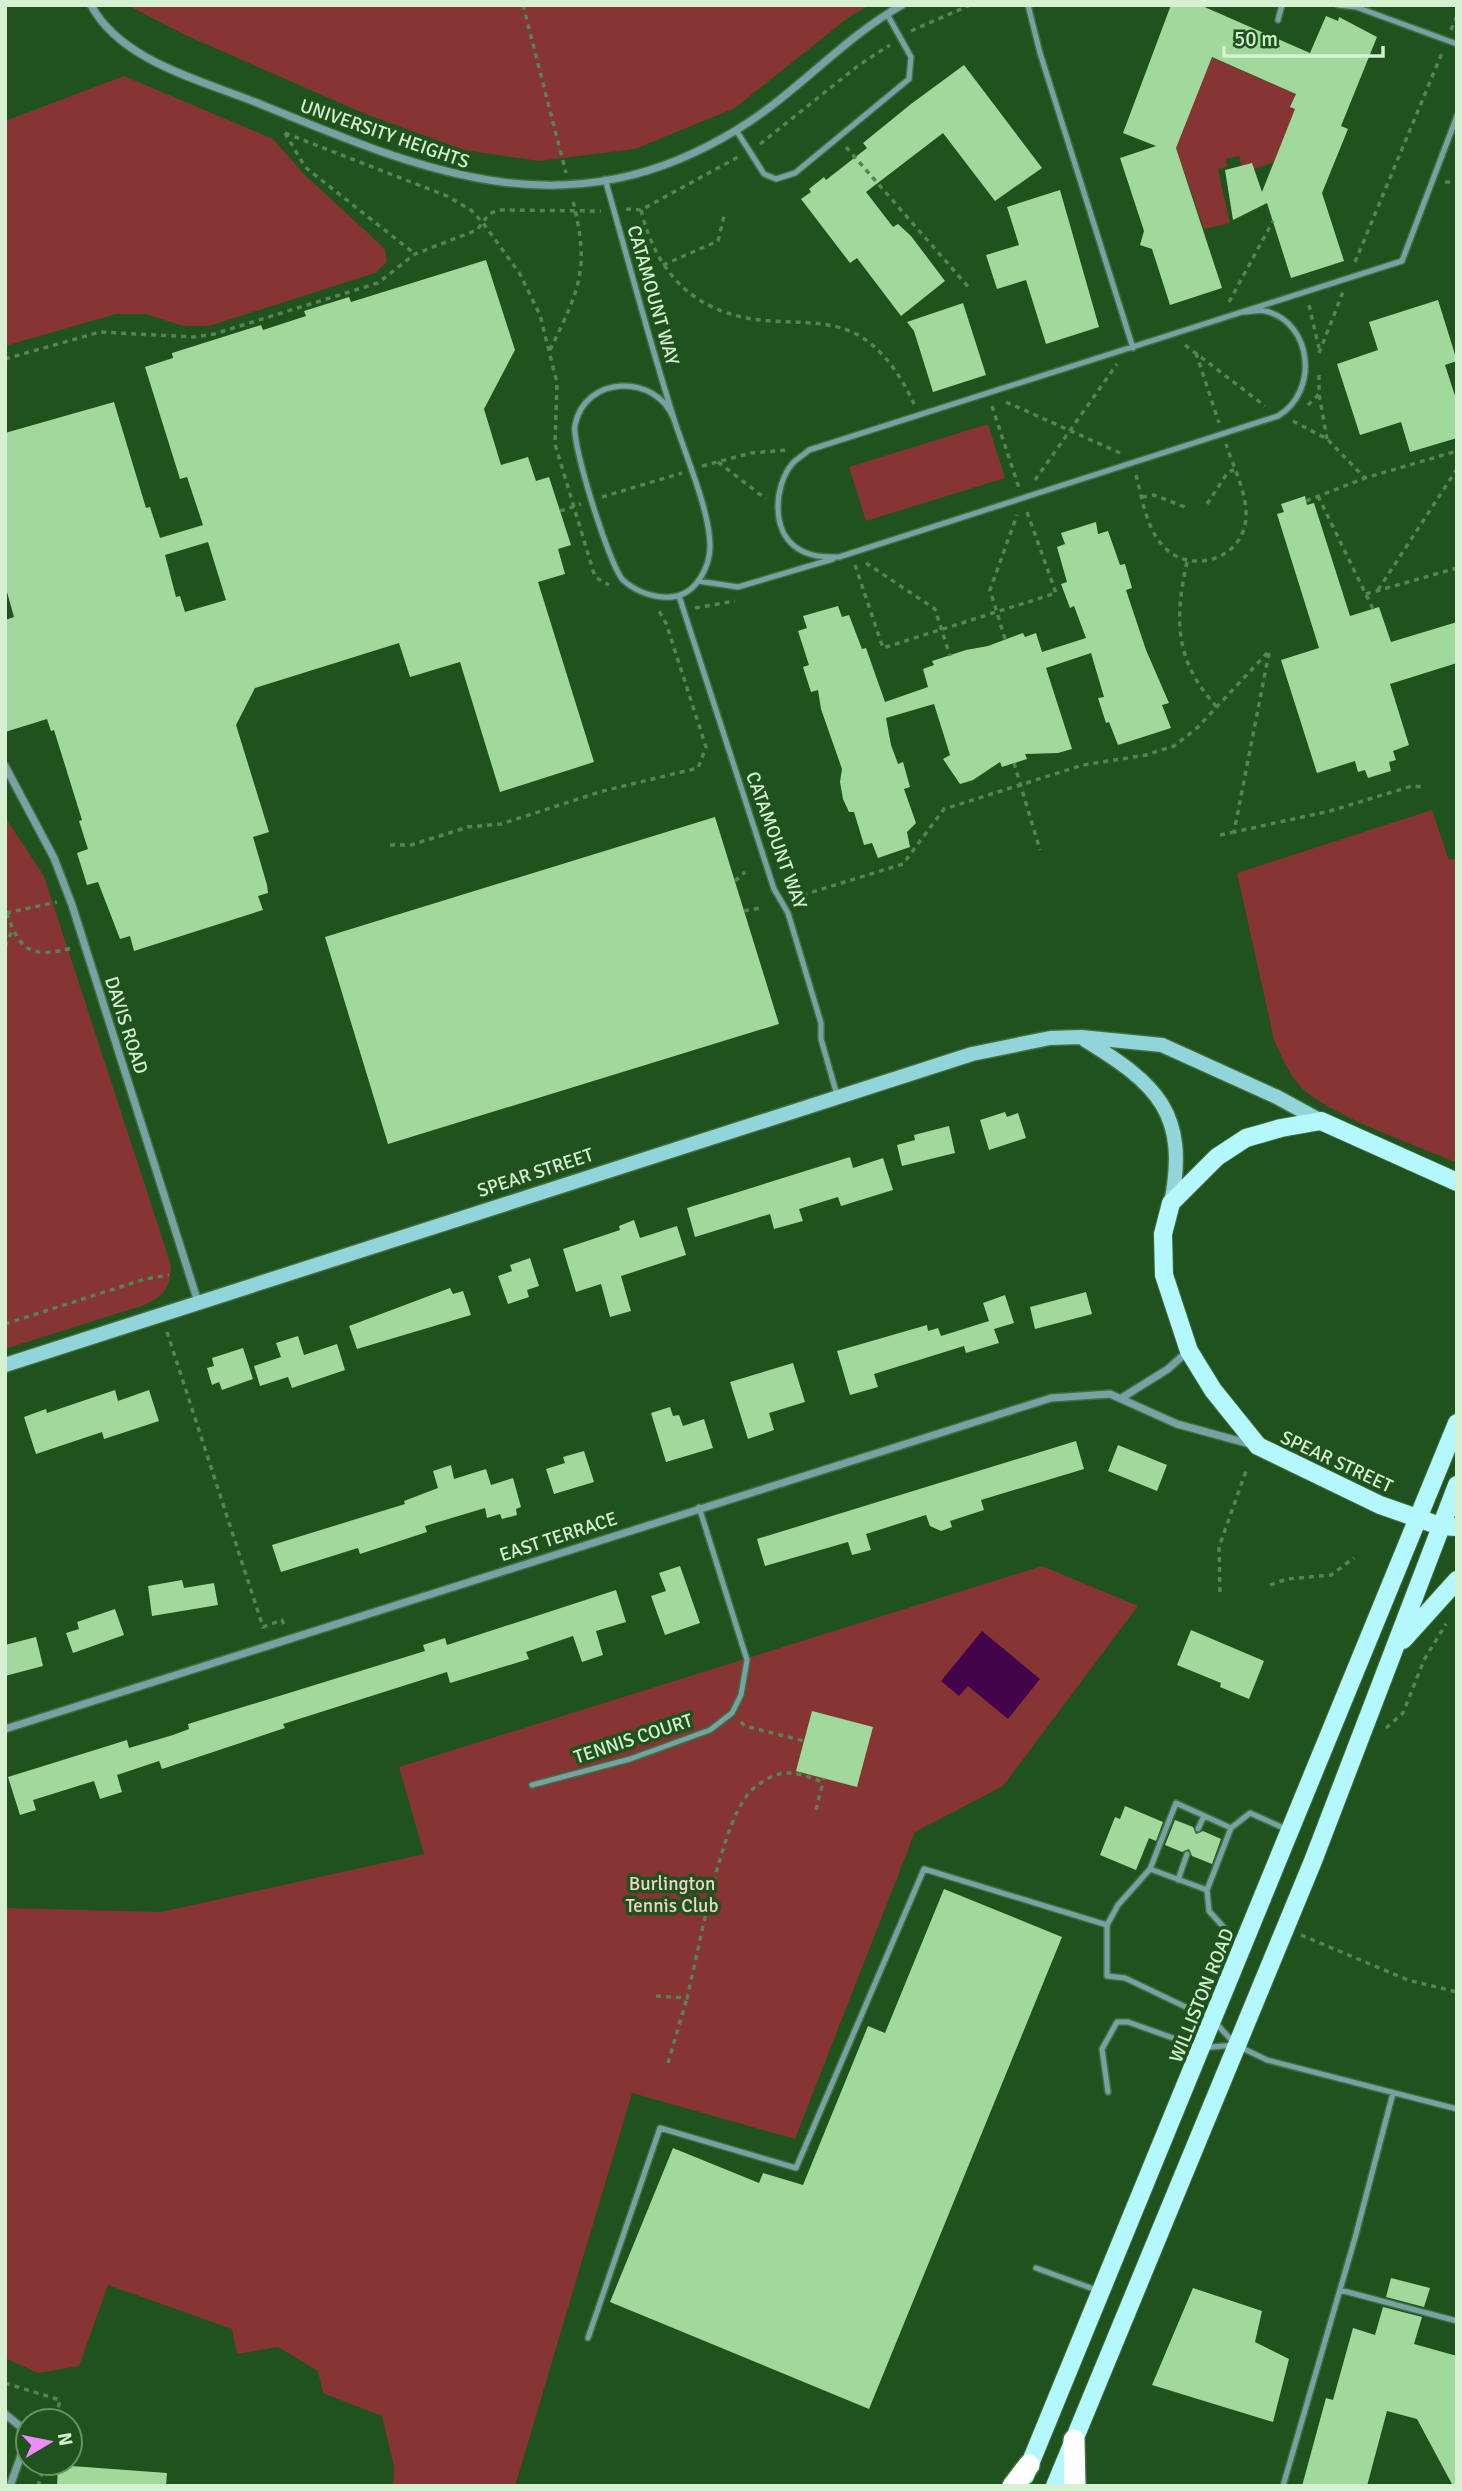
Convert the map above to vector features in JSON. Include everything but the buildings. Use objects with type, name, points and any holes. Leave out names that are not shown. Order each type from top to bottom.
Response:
[{"type":"highway","points":[[1074,2440],[1075,2486]]},
{"type":"highway","points":[[1013,2486],[1029,2465]]},
{"type":"main road","name":"SPEAR STREET","points":[[1081,1037],[1146,1081],[1167,1110],[1177,1163],[1163,1234],[1164,1275],[1189,1350],[1213,1390],[1258,1446],[1380,1505],[1417,1519],[1449,1526]]},
{"type":"main road","name":"SPEAR STREET","points":[[5,1365],[972,1054],[1049,1038],[1081,1037],[1162,1045],[1457,1182]]},
{"type":"main road","points":[[1171,1203],[1217,1157],[1246,1138],[1321,1121]]},
{"type":"main road","name":"WILLISTON ROAD","points":[[1021,2486],[1457,1423]]},
{"type":"main road","points":[[1055,2486],[1285,1929],[1392,1653],[1449,1526],[1457,1485]]},
{"type":"main road","points":[[1392,1653],[1428,1608],[1457,1580]]},
{"type":"street","name":"UNIVERSITY HEIGHTS","points":[[91,5],[108,30],[127,47],[271,108],[347,139],[471,179],[520,185],[569,185],[605,180],[662,164],[736,130],[902,5]]},
{"type":"street","name":"DAVIS ROAD","points":[[5,766],[54,858],[70,899],[198,1302]]},
{"type":"street","points":[[1123,1397],[1168,1369],[1189,1350]]},
{"type":"street","name":"EAST TERRACE","points":[[5,1729],[1028,1403],[1073,1394],[1095,1393],[1123,1397],[1177,1423],[1258,1446]]},
{"type":"street","points":[[5,2414],[21,2427],[23,2442],[10,2486]]},
{"type":"lane","points":[[1028,5],[1040,53],[1133,348]]},
{"type":"lane","points":[[1278,20],[1282,5]]},
{"type":"lane","points":[[1338,5],[1356,7],[1457,44]]},
{"type":"lane","points":[[736,130],[764,174],[776,179],[795,173],[909,79],[911,57],[887,14]]},
{"type":"lane","points":[[839,557],[815,557],[795,548],[781,529],[778,510],[780,483],[792,463],[809,450],[1402,261],[1457,116]]},
{"type":"lane","name":"CATAMOUNT WAY","points":[[605,180],[708,529],[708,564],[698,581]]},
{"type":"lane","points":[[680,596],[698,581],[738,587],[1278,416],[1291,408],[1302,392],[1306,374],[1304,352],[1285,320],[1264,310],[1243,312]]},
{"type":"lane","name":"CATAMOUNT WAY","points":[[674,419],[659,395],[638,386],[622,385],[600,392],[583,406],[574,425],[576,449],[612,561],[622,579],[638,591],[656,596],[680,596],[738,781],[795,939],[821,1023],[821,1039],[838,1097]]},
{"type":"lane","points":[[699,1507],[747,1660],[741,1695],[732,1713]]},
{"type":"lane","name":"TENNIS COURT","points":[[532,1785],[630,1759],[710,1730],[732,1713]]},
{"type":"lane","points":[[1231,1828],[1175,1803],[1150,1869],[1118,1905],[1107,1925],[1107,1976],[1125,1978],[1213,2020],[1236,2045],[1289,2067],[1457,2109]]},
{"type":"lane","points":[[1243,1948],[1209,1911],[1207,1890],[1231,1828],[1250,1813],[1291,1831]]},
{"type":"lane","points":[[1198,1829],[1204,1816]]},
{"type":"lane","points":[[1178,1880],[1187,1854]]},
{"type":"lane","points":[[588,2338],[660,2129],[796,2168],[924,1868],[1107,1925]]},
{"type":"lane","points":[[1150,1869],[1207,1890]]},
{"type":"lane","points":[[1108,2092],[1101,2049],[1116,2022],[1128,2022],[1201,2048],[1236,2045]]},
{"type":"lane","points":[[1283,2486],[1393,2093]]},
{"type":"lane","points":[[1036,2268],[1101,2292]]},
{"type":"lane","points":[[1340,2290],[1457,2321]]},
{"type":"path","points":[[1319,350],[1457,16]]},
{"type":"path","points":[[271,108],[305,167],[415,254]]},
{"type":"path","points":[[285,133],[447,196],[471,210],[520,274],[540,315],[557,383],[555,444],[595,577],[614,588]]},
{"type":"path","points":[[838,138],[971,290]]},
{"type":"path","points":[[641,209],[651,245],[663,265],[692,295],[727,314],[832,326],[850,331],[890,363],[906,386],[919,415]]},
{"type":"path","points":[[663,265],[718,241],[724,216]]},
{"type":"path","points":[[1220,320],[1273,221]]},
{"type":"path","points":[[5,359],[100,332],[194,337],[214,334],[378,283],[415,254],[477,230],[483,223]]},
{"type":"path","points":[[1305,292],[1319,350],[1319,362]]},
{"type":"path","points":[[1173,335],[1278,416],[1327,439],[1365,478]]},
{"type":"path","points":[[1319,373],[1319,394],[1327,439]]},
{"type":"path","points":[[1306,501],[1365,478],[1457,451]]},
{"type":"path","points":[[718,462],[778,510]]},
{"type":"path","points":[[1378,590],[1457,469]]},
{"type":"path","points":[[1207,504],[1228,472],[1234,470]]},
{"type":"path","points":[[1142,497],[1154,495],[1185,508]]},
{"type":"path","points":[[1318,496],[1373,609]]},
{"type":"path","points":[[843,569],[864,562],[935,609],[950,656]]},
{"type":"path","points":[[1187,562],[1178,626],[1184,658],[1197,686],[1217,708]]},
{"type":"path","points":[[855,565],[883,648],[1056,593]]},
{"type":"path","points":[[1366,594],[1457,568]]},
{"type":"path","points":[[662,613],[742,600]]},
{"type":"path","points":[[390,845],[411,845],[468,827],[500,824],[603,791],[698,768],[706,747],[662,613],[652,604]]},
{"type":"path","points":[[781,901],[903,864],[944,809],[1083,765],[1146,755],[1174,746],[1217,708],[1269,651],[1234,832]]},
{"type":"path","points":[[1014,763],[1040,850]]},
{"type":"path","points":[[1220,835],[1330,811],[1412,786],[1425,787]]},
{"type":"path","points":[[735,881],[745,872]]},
{"type":"path","points":[[70,899],[6,913],[12,931],[25,947],[35,953],[45,954],[84,945]]},
{"type":"path","points":[[744,911],[760,908]]},
{"type":"path","points":[[5,946],[12,931]]},
{"type":"path","points":[[5,1324],[145,1279],[169,1275]]},
{"type":"path","points":[[161,1314],[262,1627],[282,1620],[289,1638]]},
{"type":"path","points":[[1220,1592],[1219,1547],[1245,1471]]},
{"type":"path","points":[[1270,1585],[1287,1579],[1331,1575],[1354,1558]]},
{"type":"path","points":[[1403,1713],[1424,1660],[1451,1618]]},
{"type":"path","points":[[732,1713],[745,1726],[804,1741]]},
{"type":"path","points":[[668,2063],[724,1850],[745,1798],[762,1782],[782,1773],[795,1772],[823,1780],[816,1810]]},
{"type":"path","points":[[1285,1929],[1408,1980],[1457,1992]]},
{"type":"path","points":[[656,1996],[687,1998]]},
{"type":"path","points":[[5,2383],[60,2400],[58,2407]]},
{"type":"green space","points":[[127,5],[870,5],[849,17],[735,108],[635,149],[539,161],[464,150],[363,113],[183,34]]},
{"type":"green space","points":[[1197,51],[1272,84],[1297,91],[1291,107],[1295,109],[1274,162],[1254,169],[1251,163],[1242,166],[1239,156],[1226,159],[1227,167],[1218,169],[1230,223],[1204,229],[1174,142]]},
{"type":"green space","points":[[124,76],[273,139],[304,174],[385,249],[387,262],[375,273],[209,326],[183,326],[146,314],[116,314],[5,346],[5,121]]},
{"type":"green space","points":[[988,424],[1005,478],[866,521],[849,467]]},
{"type":"green space","points":[[1432,810],[1449,860],[1457,858],[1457,1163],[1336,1111],[1305,1091],[1295,1080],[1274,1040],[1237,873]]},
{"type":"green space","points":[[5,817],[44,876],[171,1265],[168,1286],[162,1294],[144,1305],[5,1349]]},
{"type":"green space","name":"Burlington Tennis Club","points":[[1042,1566],[1138,1606],[1003,1786],[915,1832],[795,2139],[632,2093],[515,2486],[393,2486],[394,2467],[382,2416],[323,2393],[318,2371],[278,2347],[237,2354],[232,2329],[108,2285],[79,2366],[38,2373],[5,2358],[5,1908],[161,1912],[424,1854],[399,1767]]},
{"type":"shaded area","points":[[982,1631],[1040,1679],[1008,1719],[968,1686],[959,1696],[941,1681]]}]
